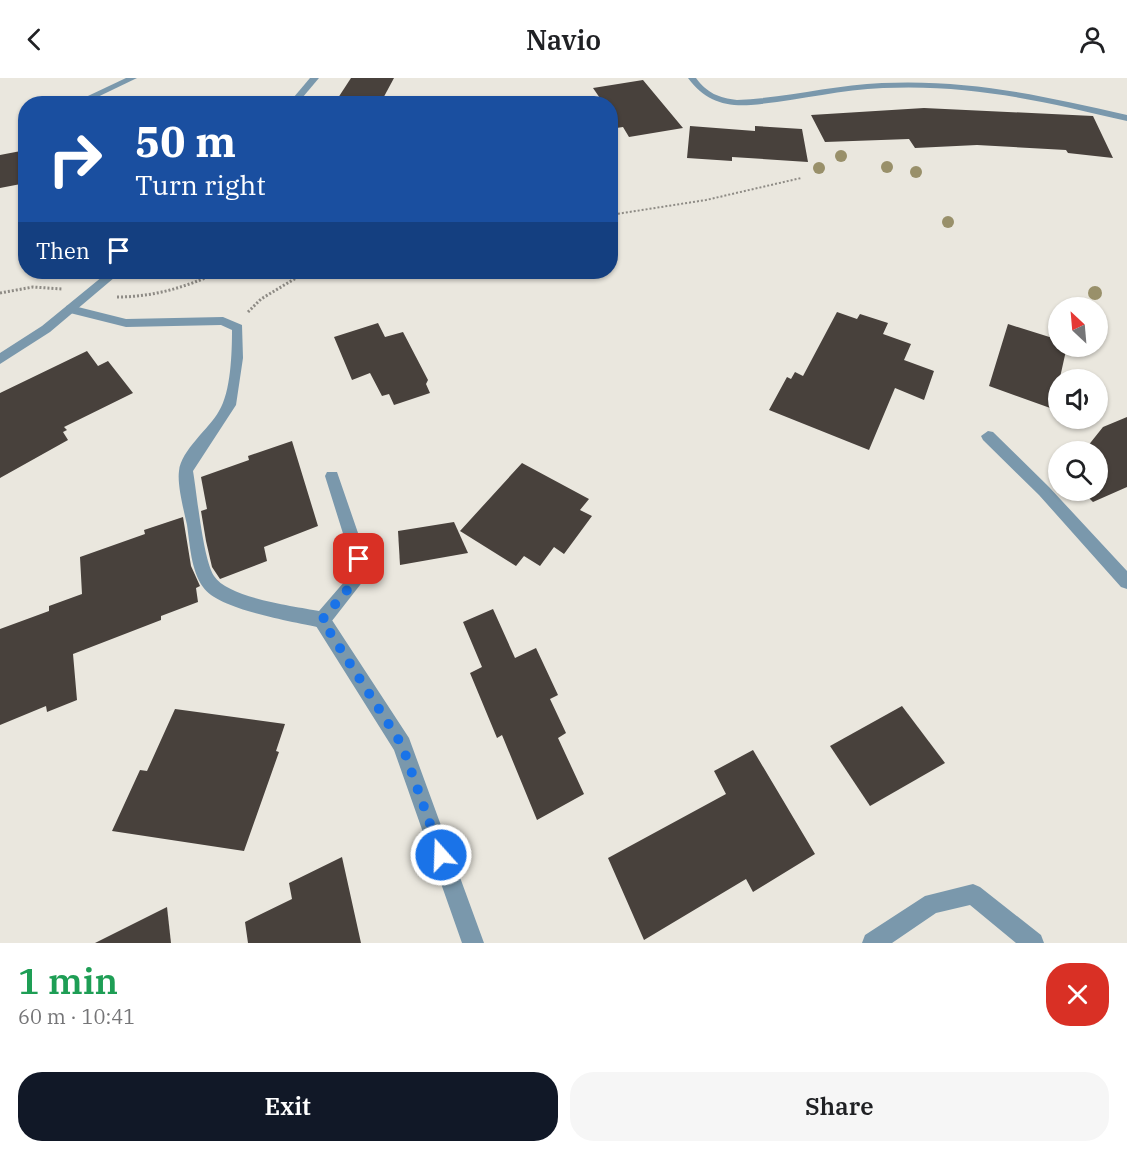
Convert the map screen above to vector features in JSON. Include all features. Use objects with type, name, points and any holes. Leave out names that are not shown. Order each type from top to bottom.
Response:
[{"type":"street","points":[[93,96],[133,78]]},
{"type":"street","points":[[299,96],[315,78]]},
{"type":"street","points":[[692,78],[697,88],[720,101],[743,104],[854,88],[920,85],[1010,92],[1127,118]]},
{"type":"street","points":[[0,359],[46,329],[106,279]]},
{"type":"street","points":[[70,309],[126,323],[223,321],[238,328],[239,342],[228,410],[190,458],[186,471],[201,559],[208,583],[225,594],[255,604],[322,620],[402,745],[472,943]]},
{"type":"street","points":[[988,436],[1044,491],[1127,582]]},
{"type":"street","points":[[322,620],[359,576],[359,559],[332,476]]},
{"type":"street","points":[[873,943],[932,903],[973,894],[1033,943]]},
{"type":"path","points":[[618,214],[662,210],[758,190],[801,178]]},
{"type":"path","points":[[233,326],[261,299],[294,279]]},
{"type":"building","points":[[351,78],[394,78],[384,96],[339,96]]},
{"type":"building","points":[[643,80],[683,128],[629,137],[623,127],[618,128],[618,96],[598,96],[593,88]]},
{"type":"building","points":[[924,108],[1093,116],[1113,158],[1068,153],[1066,150],[977,145],[915,148],[909,139],[825,142],[811,115]]},
{"type":"building","points":[[690,126],[755,131],[755,126],[802,129],[808,162],[732,157],[732,161],[687,158]]},
{"type":"building","points":[[18,152],[18,185],[0,188],[0,155]]},
{"type":"building","points":[[837,312],[857,319],[860,314],[888,323],[883,334],[911,344],[904,360],[934,371],[924,400],[895,388],[869,450],[769,410],[787,377],[791,379],[795,372],[803,376]]},
{"type":"building","points":[[378,323],[385,337],[403,332],[428,380],[426,384],[430,393],[394,405],[389,394],[382,396],[370,373],[352,380],[334,337]]},
{"type":"building","points":[[1008,324],[1048,337],[1048,357],[1065,357],[1062,369],[1048,369],[1048,407],[989,386]]},
{"type":"building","points":[[87,351],[98,366],[108,361],[133,393],[64,427],[67,430],[63,432],[68,440],[0,478],[0,393]]},
{"type":"building","points":[[1127,417],[1127,487],[1108,495],[1108,441],[1092,441],[1101,429],[1108,429],[1108,425]]},
{"type":"building","points":[[292,441],[318,526],[264,547],[267,561],[220,579],[212,567],[206,541],[201,511],[207,509],[201,477],[249,460],[248,456]]},
{"type":"building","points":[[522,463],[589,499],[580,510],[592,516],[564,554],[554,547],[540,566],[524,556],[516,566],[460,531]]},
{"type":"building","points":[[183,517],[191,566],[200,586],[196,588],[198,602],[161,616],[161,620],[73,654],[77,700],[47,712],[46,706],[0,725],[0,629],[49,611],[49,606],[82,594],[80,557],[145,534],[144,530]]},
{"type":"building","points":[[454,522],[468,553],[400,565],[398,531]]},
{"type":"building","points":[[493,609],[515,658],[536,648],[558,695],[550,699],[566,733],[558,738],[584,794],[537,820],[502,735],[497,738],[470,673],[482,667],[463,622]]},
{"type":"building","points":[[902,706],[945,763],[870,806],[830,746]]},
{"type":"building","points":[[175,709],[285,724],[276,751],[279,752],[244,851],[112,831],[140,770],[147,771]]},
{"type":"building","points":[[753,750],[815,854],[753,892],[746,879],[644,940],[608,858],[726,794],[714,771]]},
{"type":"building","points":[[342,857],[361,943],[248,943],[245,922],[292,899],[289,883]]},
{"type":"building","points":[[167,907],[171,943],[95,943]]},
{"type":"route","points":[[359,559],[359,576],[322,620],[402,745],[441,855]]}]
